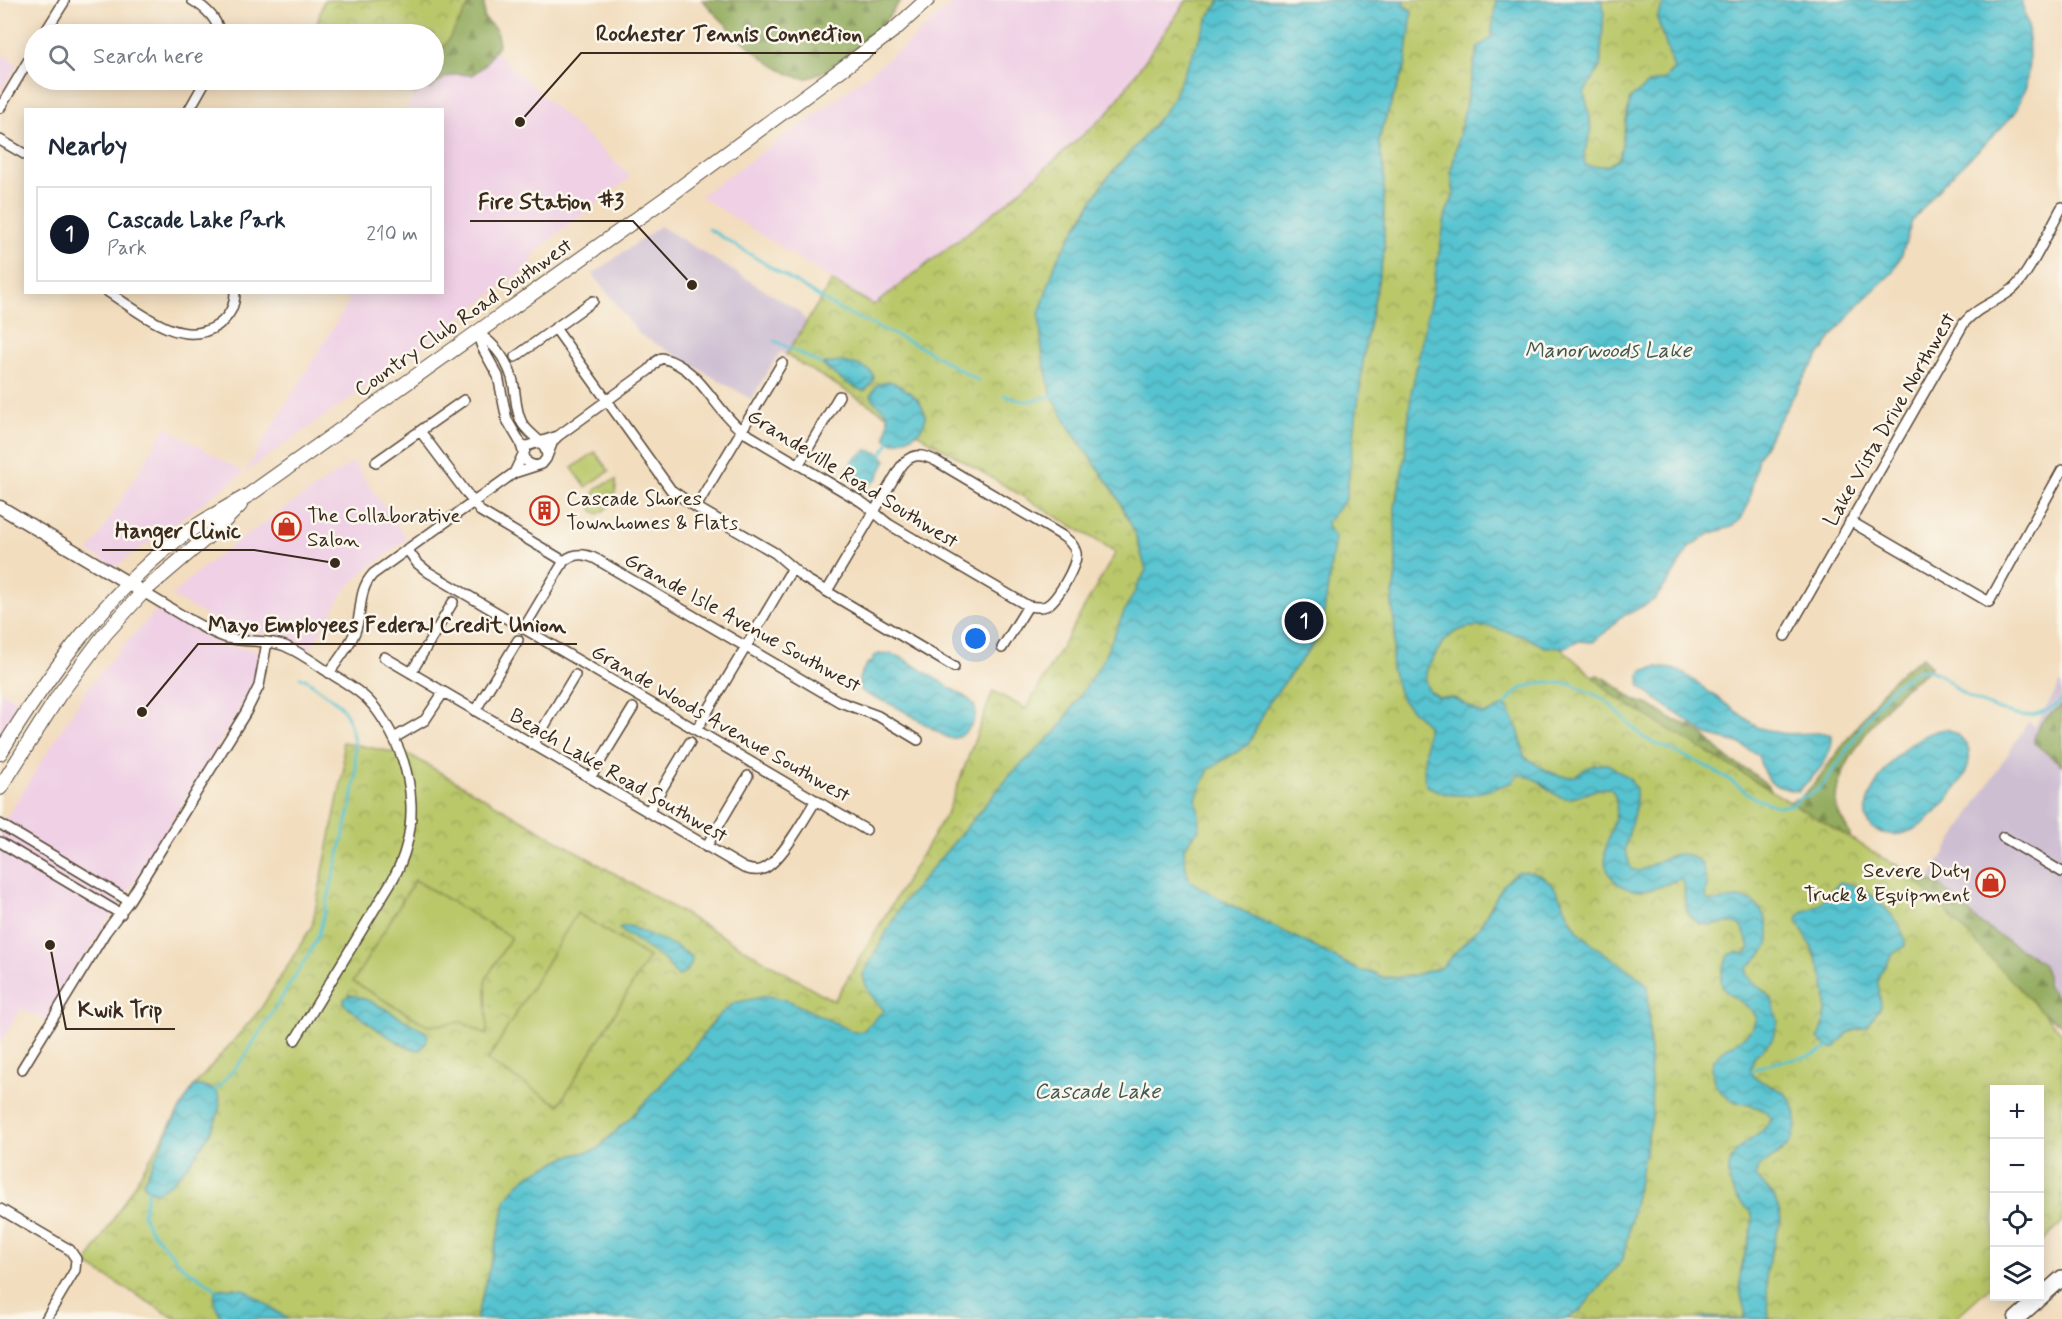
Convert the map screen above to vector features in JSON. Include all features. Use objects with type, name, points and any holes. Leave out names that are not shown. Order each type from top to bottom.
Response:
[{"type":"highway","points":[[2016,1319],[2062,1278]]},
{"type":"main road","name":"Country Club Road Southwest","points":[[249,495],[729,152],[879,41],[927,0]]},
{"type":"main road","points":[[0,753],[44,684],[82,635],[128,583],[193,528],[249,495]]},
{"type":"main road","points":[[0,788],[70,678],[105,634],[143,592],[213,532],[249,495]]},
{"type":"street","points":[[192,0],[210,12],[216,24]]},
{"type":"street","points":[[50,24],[64,2]]},
{"type":"street","points":[[0,108],[24,68]]},
{"type":"street","points":[[190,108],[200,90]]},
{"type":"street","points":[[0,140],[24,154]]},
{"type":"street","name":"Lake Vista Drive Northwest","points":[[1785,636],[1964,323],[1972,314],[2015,287],[2062,207]]},
{"type":"street","points":[[111,294],[170,330],[192,334],[205,332],[224,321],[235,301],[236,294]]},
{"type":"street","points":[[515,357],[593,301]]},
{"type":"street","points":[[555,328],[668,487],[696,507],[775,553],[792,569],[954,667]]},
{"type":"street","points":[[477,333],[489,342],[504,361],[512,379],[517,411],[523,425],[546,449],[547,457]]},
{"type":"street","points":[[477,333],[498,376],[507,420],[520,442],[527,463],[536,466]]},
{"type":"street","name":"Grandeville Road Southwest","points":[[329,673],[354,634],[362,591],[366,582],[377,571],[514,473],[544,462],[553,441],[558,436],[662,358],[676,364],[694,377],[742,431],[864,503],[890,525],[1028,606]]},
{"type":"street","points":[[696,507],[782,363]]},
{"type":"street","points":[[502,398],[515,396]]},
{"type":"street","points":[[799,464],[840,396]]},
{"type":"street","points":[[376,462],[464,400]]},
{"type":"street","points":[[420,431],[473,503],[494,521],[564,561],[524,628]]},
{"type":"street","name":"Grandeville Road Southwest","points":[[514,473],[527,446],[558,436]]},
{"type":"street","points":[[827,591],[904,462],[913,456],[924,456],[1061,535],[1075,549],[1074,567],[1050,604],[1040,607],[1028,606],[1002,648]]},
{"type":"street","points":[[1850,521],[1989,602],[2062,470]]},
{"type":"street","points":[[0,507],[221,636],[237,640],[267,642],[290,648],[369,701],[394,738],[410,783],[410,831],[398,870],[295,1040]]},
{"type":"street","name":"Grande Woods Avenue Southwest","points":[[407,549],[417,563],[428,572],[866,830]]},
{"type":"street","name":"Grande Isle Avenue Southwest","points":[[564,561],[570,556],[579,554],[591,557],[840,702],[878,716],[918,740]]},
{"type":"street","points":[[697,729],[792,569]]},
{"type":"street","points":[[411,673],[453,602]]},
{"type":"street","points":[[475,711],[518,640]]},
{"type":"street","points":[[22,1069],[251,703],[262,674],[267,642]]},
{"type":"street","name":"Beach Lake Road Southwest","points":[[384,657],[744,868],[757,871],[777,858],[816,800]]},
{"type":"street","points":[[533,745],[575,675]]},
{"type":"street","points":[[394,738],[425,720],[443,693]]},
{"type":"street","points":[[590,778],[633,708]]},
{"type":"street","points":[[648,812],[690,742]]},
{"type":"street","points":[[706,847],[748,776]]},
{"type":"street","points":[[0,824],[129,901]]},
{"type":"street","points":[[2003,837],[2062,872]]},
{"type":"street","points":[[0,842],[121,914]]},
{"type":"street","points":[[0,1209],[70,1250],[76,1259],[75,1270],[46,1319]]},
{"type":"shaded area","points":[[956,0],[1187,0],[1109,112],[1006,203],[874,306],[700,196],[823,109],[903,47]]},
{"type":"shaded area","points":[[480,38],[631,177],[536,251],[531,264],[420,349],[244,473],[350,300],[340,294],[444,294],[444,108],[407,108],[417,90],[444,90],[444,71]]},
{"type":"shaded area","points":[[0,53],[18,64],[0,93]]},
{"type":"shaded area","points":[[660,226],[797,310],[807,322],[786,355],[780,352],[751,399],[639,334],[593,274]]},
{"type":"shaded area","points":[[166,427],[244,473],[115,567],[89,552]]},
{"type":"shaded area","points":[[353,462],[407,539],[362,573],[345,590],[310,650],[290,638],[275,634],[247,633],[225,627],[172,596],[200,570],[242,538]]},
{"type":"shaded area","points":[[157,610],[223,645],[259,651],[255,678],[241,708],[128,893],[103,928],[46,1021],[21,1009],[0,1044],[0,828],[85,692],[114,656]]},
{"type":"shaded area","points":[[2062,681],[2062,1013],[1924,889],[2028,722],[2035,726]]},
{"type":"shaded area","points":[[0,690],[21,703],[0,738]]},
{"type":"green space","points":[[324,0],[469,0],[470,3],[444,47],[444,24],[317,24]]},
{"type":"green space","points":[[455,0],[484,0],[484,18],[496,30],[499,44],[485,65],[472,75],[457,74],[444,78],[444,24]]},
{"type":"green space","points":[[702,0],[901,0],[881,26],[867,39],[834,65],[807,78],[794,76],[766,60],[736,35]]},
{"type":"green space","points":[[1187,0],[1720,0],[1411,511],[1615,697],[1910,874],[2062,1033],[2062,1223],[2044,1239],[2044,1085],[1990,1085],[1990,1287],[1954,1319],[176,1319],[86,1264],[194,1086],[260,1010],[312,926],[344,768],[342,742],[412,756],[834,1001],[948,811],[993,691],[1026,709],[1116,552],[786,355],[832,281],[874,305],[1006,203],[1109,112]]},
{"type":"green space","points":[[394,90],[418,90],[416,94]]},
{"type":"green space","points":[[595,452],[609,471],[586,487],[572,468]]},
{"type":"green space","points":[[616,480],[612,500],[603,512],[598,514],[592,510],[594,493],[600,486]]},
{"type":"green space","points":[[1923,657],[1931,667],[1902,690],[1882,712],[1860,742],[1843,774],[1836,801],[1851,840],[1847,858],[1589,679],[1597,675],[1605,678],[1636,701],[1650,705],[1671,719],[1692,727],[1729,760],[1764,782],[1779,799],[1789,802],[1801,797],[1814,784],[1886,687],[1902,671]]},
{"type":"green space","points":[[2062,705],[2062,765],[2034,743],[2039,725]]},
{"type":"green space","points":[[1880,860],[1906,868],[1942,887],[1982,925],[2041,962],[2047,975],[2047,986],[2062,1002],[2062,1025],[2038,1010]]},
{"type":"green space","points":[[415,880],[511,937],[486,979],[487,1035],[462,1022],[429,1026],[353,982]]},
{"type":"green space","points":[[577,913],[649,957],[559,1105],[487,1061]]},
{"type":"water","name":"Cascade Lake","points":[[1221,0],[1404,0],[1403,4],[1412,11],[1406,64],[1379,142],[1384,171],[1384,252],[1365,346],[1346,499],[1327,522],[1328,528],[1335,537],[1321,634],[1269,703],[1248,745],[1209,769],[1196,798],[1199,829],[1184,848],[1185,866],[1190,881],[1231,905],[1360,971],[1372,972],[1384,978],[1411,976],[1442,967],[1480,926],[1503,885],[1517,872],[1529,872],[1544,877],[1558,893],[1582,935],[1648,986],[1652,1117],[1623,1259],[1579,1312],[1566,1319],[476,1319],[505,1201],[517,1185],[531,1174],[569,1156],[596,1150],[633,1115],[682,1062],[719,1015],[734,1003],[767,996],[787,1000],[854,1032],[863,1031],[884,1010],[870,994],[863,975],[902,904],[1012,773],[1057,731],[1102,662],[1146,570],[1135,533],[1115,493],[1071,430],[1052,396],[1043,359],[1039,314],[1057,259],[1104,182],[1170,104],[1210,14]]},
{"type":"water","name":"Manorwoods Lake","points":[[1496,0],[1602,0],[1604,11],[1600,67],[1584,93],[1590,124],[1589,140],[1584,151],[1586,166],[1607,166],[1619,159],[1630,99],[1648,84],[1665,79],[1674,69],[1657,18],[1665,0],[2021,0],[2028,25],[2029,62],[2026,86],[2015,113],[1943,184],[1912,221],[1902,254],[1892,273],[1861,302],[1837,330],[1805,376],[1758,457],[1748,505],[1741,519],[1731,527],[1711,533],[1690,546],[1654,600],[1620,617],[1593,642],[1577,641],[1566,647],[1545,647],[1525,637],[1491,627],[1469,627],[1455,632],[1443,642],[1427,668],[1425,681],[1429,691],[1439,697],[1454,698],[1482,714],[1505,705],[1518,729],[1524,756],[1542,768],[1571,777],[1590,767],[1608,764],[1629,778],[1636,789],[1636,804],[1625,849],[1631,869],[1639,871],[1671,856],[1686,855],[1702,864],[1707,885],[1705,895],[1708,901],[1741,898],[1755,904],[1765,916],[1769,932],[1767,947],[1747,968],[1747,976],[1772,999],[1778,1022],[1772,1040],[1755,1056],[1750,1071],[1760,1081],[1787,1096],[1796,1116],[1795,1132],[1785,1149],[1757,1168],[1756,1176],[1774,1197],[1781,1219],[1766,1271],[1769,1319],[1742,1319],[1746,1314],[1741,1295],[1740,1276],[1751,1230],[1752,1214],[1736,1197],[1732,1189],[1729,1166],[1737,1151],[1763,1130],[1772,1119],[1767,1112],[1761,1109],[1726,1097],[1717,1086],[1712,1073],[1718,1054],[1748,1033],[1756,1016],[1723,988],[1721,980],[1729,955],[1736,952],[1745,954],[1750,948],[1743,930],[1735,923],[1711,925],[1695,921],[1689,914],[1685,902],[1684,883],[1681,879],[1651,890],[1641,891],[1627,889],[1615,881],[1607,870],[1605,858],[1616,811],[1616,800],[1611,789],[1599,789],[1577,797],[1565,798],[1553,793],[1534,779],[1517,774],[1513,782],[1469,795],[1448,794],[1426,785],[1424,763],[1427,725],[1402,700],[1391,669],[1395,631],[1392,603],[1396,572],[1395,507],[1405,456],[1411,393],[1446,213],[1454,195],[1451,172],[1478,47],[1491,38]]},
{"type":"water","points":[[842,362],[863,367],[873,374],[874,379],[864,391],[841,379],[821,364]]},
{"type":"water","points":[[889,381],[913,395],[920,403],[925,421],[920,430],[894,443],[886,439],[887,414],[871,395],[877,385]]},
{"type":"water","points":[[867,450],[878,453],[886,460],[877,479],[869,485],[853,479],[846,472],[854,459]]},
{"type":"water","points":[[879,654],[891,654],[902,658],[970,700],[976,713],[972,724],[964,733],[949,738],[903,711],[862,691],[859,685],[861,675],[868,663],[873,662],[873,657]]},
{"type":"water","points":[[1656,667],[1679,670],[1759,728],[1785,734],[1823,733],[1832,735],[1826,759],[1798,791],[1775,785],[1767,777],[1758,755],[1738,743],[1707,735],[1639,685],[1641,671]]},
{"type":"water","points":[[1947,729],[1965,743],[1969,751],[1967,769],[1957,787],[1944,804],[1919,826],[1899,834],[1877,831],[1868,823],[1866,813],[1868,800],[1874,787],[1901,752],[1923,736]]},
{"type":"water","points":[[1840,882],[1861,888],[1873,896],[1898,923],[1905,939],[1905,946],[1893,954],[1879,975],[1881,1006],[1868,1026],[1847,1033],[1835,1048],[1828,1048],[1818,1039],[1824,1024],[1826,1009],[1823,978],[1812,948],[1797,921],[1801,913],[1819,904]]},
{"type":"water","points":[[629,926],[675,946],[692,957],[688,969],[678,976],[664,960],[619,929]]},
{"type":"water","points":[[349,995],[376,1004],[424,1031],[428,1035],[426,1043],[420,1050],[393,1039],[344,1004],[344,999]]},
{"type":"water","points":[[194,1086],[212,1089],[219,1099],[218,1114],[210,1132],[185,1169],[159,1191],[148,1190],[143,1183],[177,1114]]},
{"type":"water","points":[[244,1289],[288,1319],[222,1319],[214,1302],[215,1290]]},
{"type":"water","points":[[1705,1317],[1742,1319],[1699,1319]]},
{"type":"waterway","points":[[709,229],[840,310],[923,348],[979,381]]},
{"type":"waterway","points":[[775,341],[821,364]]},
{"type":"waterway","points":[[1004,395],[1028,401],[1052,396]]},
{"type":"waterway","points":[[881,455],[890,441]]},
{"type":"waterway","points":[[1505,705],[1524,687],[1546,682],[1571,684],[1604,699],[1644,738],[1700,763],[1756,799],[1777,806],[1792,805],[1801,797],[1810,795],[1819,789],[1887,693],[1902,680],[1918,671],[1937,673],[1970,698],[2020,716],[2040,713],[2062,700]]},
{"type":"waterway","points":[[215,1091],[244,1058],[319,934],[351,806],[356,774],[354,740],[347,715],[339,704],[300,677]]},
{"type":"waterway","points":[[1748,1073],[1757,1068],[1808,1056],[1828,1048]]},
{"type":"waterway","points":[[148,1190],[143,1214],[148,1227],[183,1267],[214,1287],[215,1290]]},
{"type":"place","name":"Rochester Tennis Connection","points":[[520,122]]},
{"type":"place","name":"Fire Station #3","points":[[692,285]]},
{"type":"place","name":"Cascade Shores Townhomes & Flats","points":[[545,510]]},
{"type":"place","name":"The Collaborative Salon","points":[[286,527]]},
{"type":"place","name":"Hanger Clinic","points":[[335,563]]},
{"type":"place","name":"Cascade Lake Park","points":[[1304,621]]},
{"type":"place","name":"Mayo Employees Federal Credit Union","points":[[142,712]]},
{"type":"place","name":"Severe Duty Truck & Equipment","points":[[1991,882]]},
{"type":"place","name":"Kwik Trip","points":[[50,945]]}]
